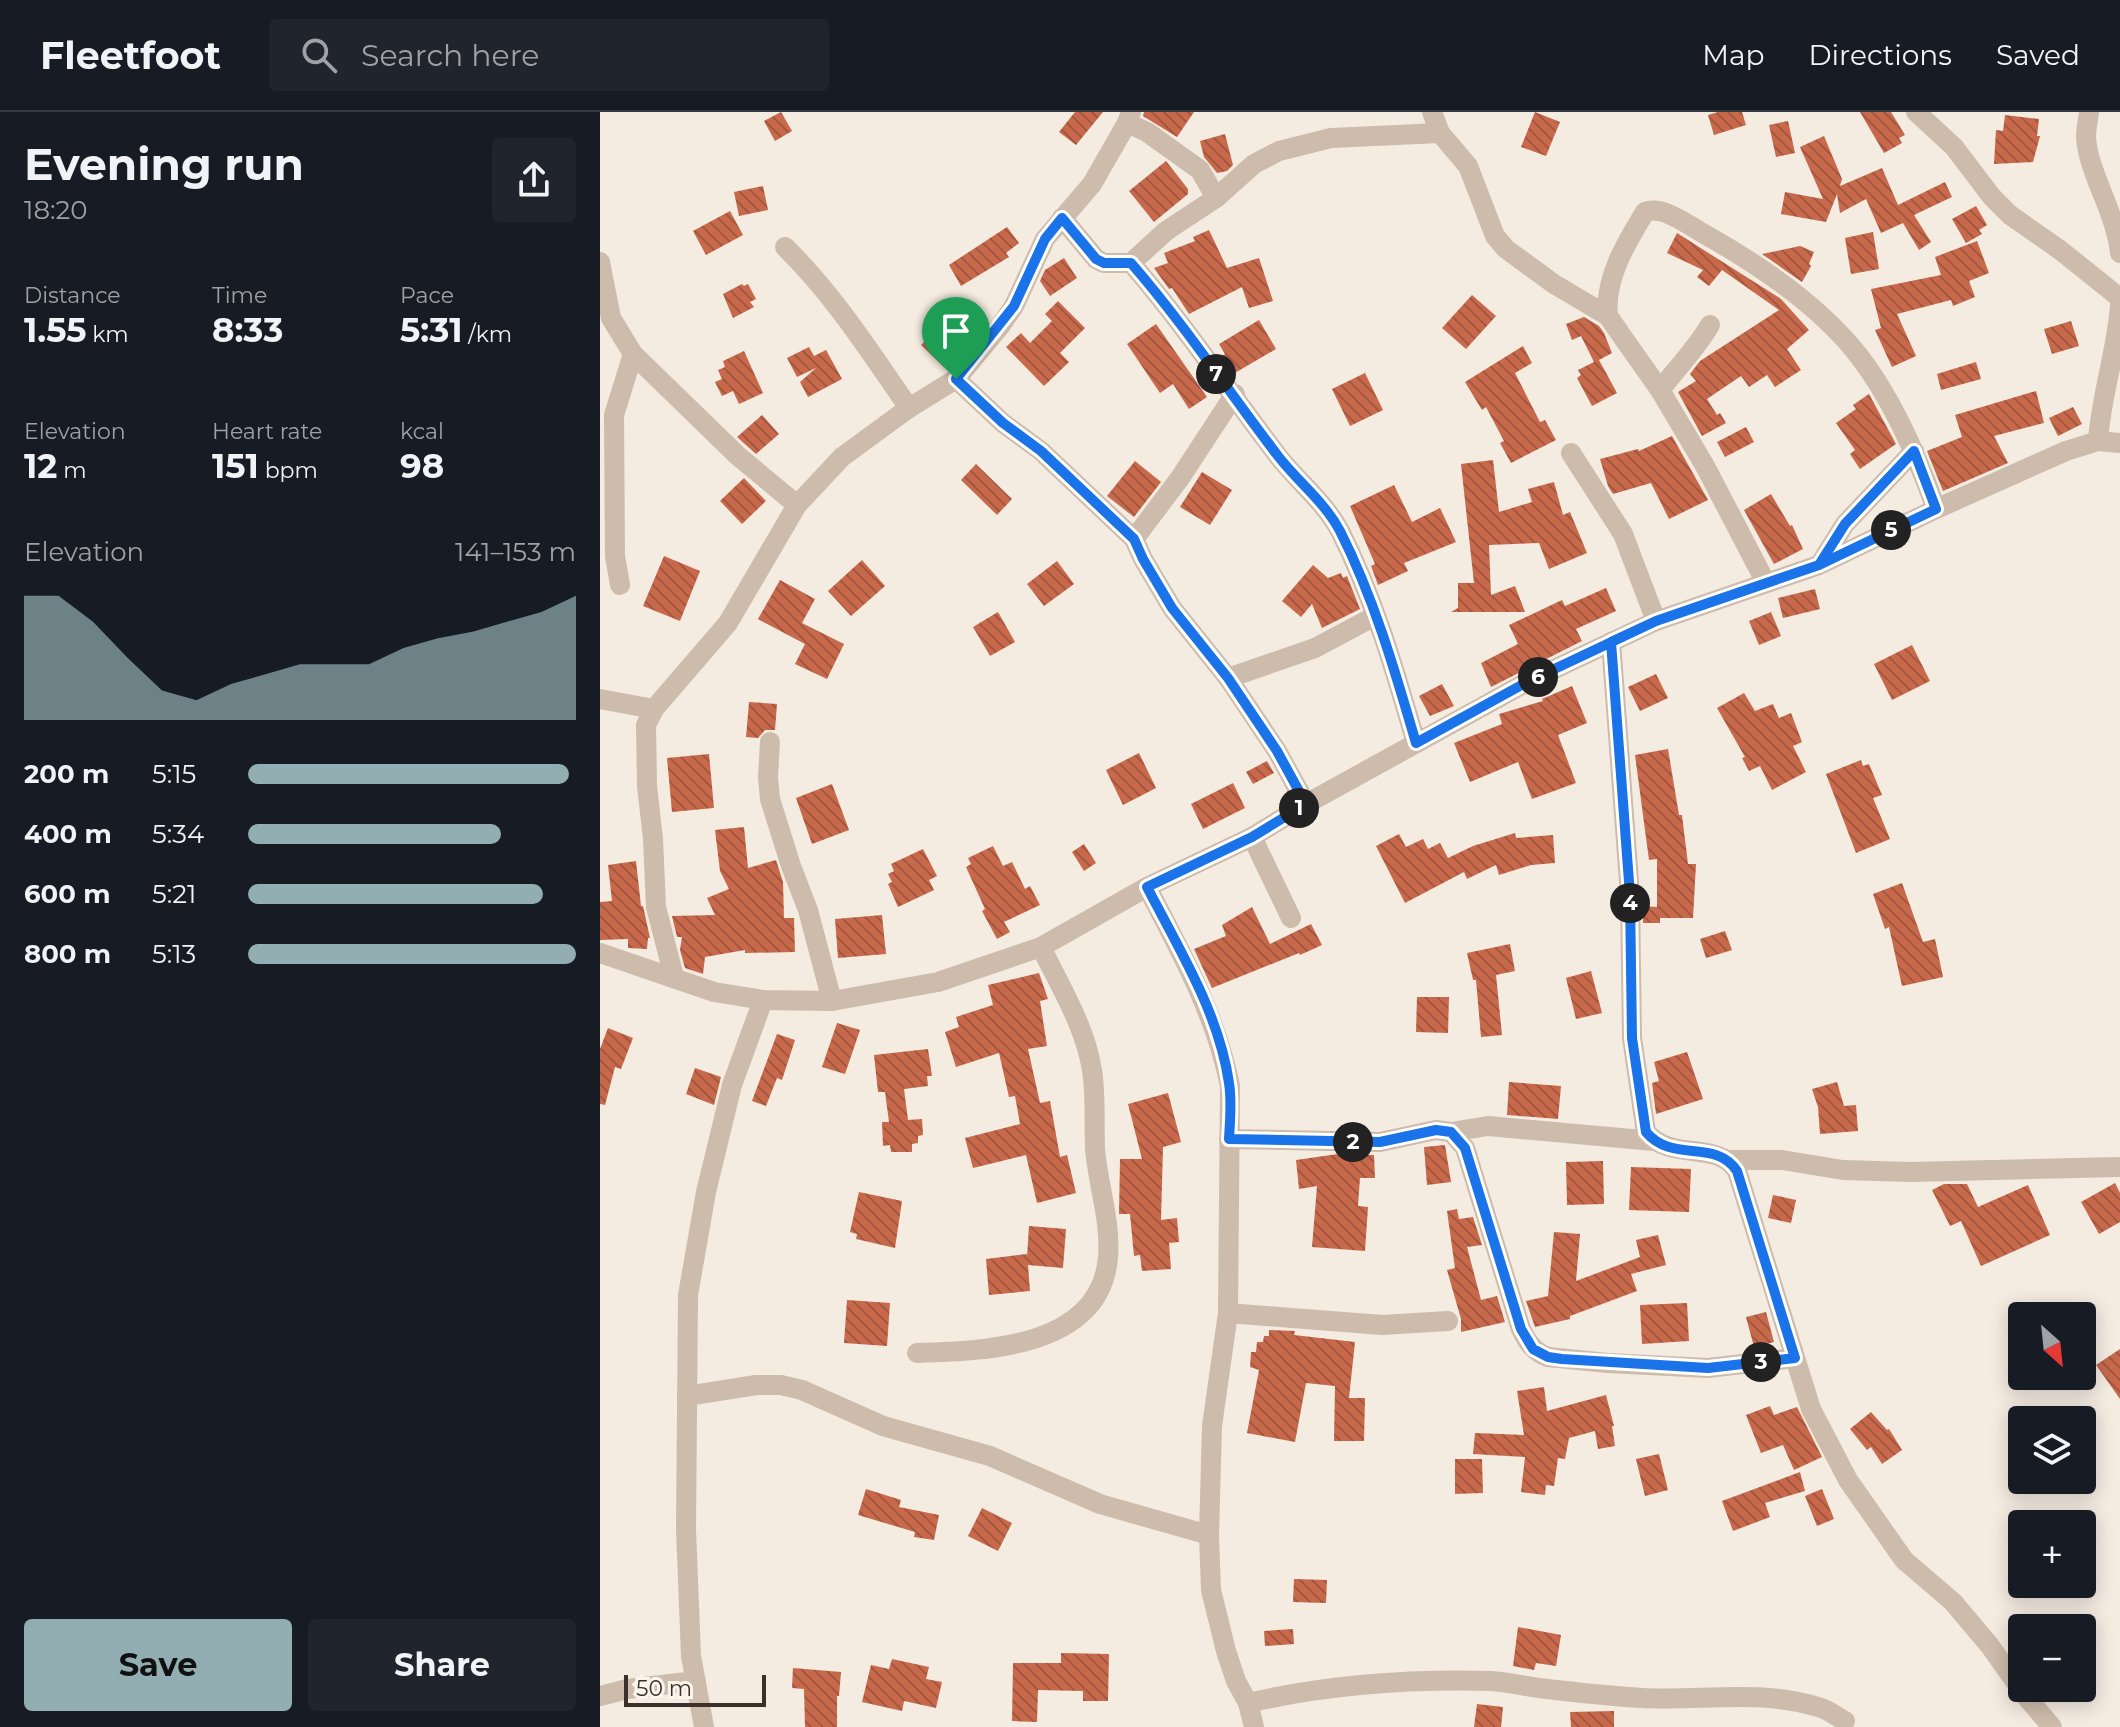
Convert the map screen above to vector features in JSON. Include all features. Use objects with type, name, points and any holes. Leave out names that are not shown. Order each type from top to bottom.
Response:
[{"type":"street","points":[[1432,112],[1440,133],[1468,166],[1495,236],[1506,249],[1554,284],[1608,316],[1660,390],[1705,466],[1766,583]]},
{"type":"street","points":[[2089,112],[2086,137],[2090,157],[2110,207],[2120,253]]},
{"type":"street","points":[[1918,113],[1954,147],[1992,197],[2010,215],[2120,298]]},
{"type":"street","points":[[674,977],[656,907],[646,725],[654,709],[728,623],[797,505],[842,457],[909,408],[956,379],[1014,306],[1045,239],[1092,184],[1128,116],[1200,170],[1216,198]]},
{"type":"street","points":[[1062,218],[1096,259],[1104,263],[1131,263],[1166,231],[1216,198],[1254,164],[1279,151],[1303,143],[1363,134],[1440,133]]},
{"type":"street","points":[[1608,316],[1606,299],[1618,261],[1645,212],[1666,213],[1713,239],[1786,287],[1842,337],[1864,364],[1914,451],[1936,509]]},
{"type":"street","points":[[785,247],[837,303],[909,408]]},
{"type":"street","points":[[600,262],[611,318],[633,354],[738,456],[797,505]]},
{"type":"street","points":[[1131,263],[1160,297],[1218,377],[1235,394],[1280,458],[1330,514],[1365,587],[1416,743]]},
{"type":"street","points":[[2098,441],[2100,417],[2118,334],[2120,305]]},
{"type":"street","points":[[1660,390],[1699,344],[1710,325]]},
{"type":"street","points":[[620,585],[615,556],[614,415],[633,354]]},
{"type":"street","points":[[956,379],[1003,423],[1041,451],[1134,539],[1172,608],[1228,678],[1277,751],[1306,804]]},
{"type":"street","points":[[1134,539],[1180,478],[1235,394]]},
{"type":"street","points":[[600,953],[714,992],[763,1000],[832,1001],[938,982],[1041,947],[1147,887],[1252,837],[1529,681],[1656,621],[1819,565],[2066,451],[2098,441],[2120,443]]},
{"type":"street","points":[[1819,565],[1845,524],[1914,451]]},
{"type":"street","points":[[1571,453],[1623,534],[1656,621]]},
{"type":"street","points":[[1228,678],[1315,648],[1375,616]]},
{"type":"street","points":[[1611,642],[1630,895],[1632,1038],[1643,1119],[1646,1132],[1654,1141]]},
{"type":"street","points":[[600,699],[654,709]]},
{"type":"street","points":[[770,742],[770,799],[808,910],[832,1001]]},
{"type":"street","points":[[1252,837],[1291,918]]},
{"type":"street","points":[[1147,887],[1194,977],[1223,1050],[1230,1086],[1228,1313],[1212,1426],[1211,1590],[1236,1681],[1248,1703],[1254,1727]]},
{"type":"street","points":[[917,1353],[959,1352],[1015,1344],[1054,1332],[1085,1311],[1099,1288],[1108,1260],[1109,1234],[1095,1149],[1092,1068],[1080,1029],[1041,947]]},
{"type":"street","points":[[704,1727],[691,1656],[686,1529],[688,1295],[706,1192],[732,1085],[763,1000]]},
{"type":"street","points":[[1229,1139],[1380,1142],[1436,1130],[1451,1132],[1488,1126],[1654,1141],[1678,1150],[1716,1154],[1730,1160],[1782,1160],[1843,1170],[1910,1172],[2120,1167]]},
{"type":"street","points":[[1451,1132],[1465,1148],[1521,1329],[1533,1349],[1541,1354],[1608,1363],[1708,1368],[1795,1358]]},
{"type":"street","points":[[1730,1160],[1737,1171],[1811,1409],[1830,1449],[1904,1560],[1953,1602],[2052,1727]]},
{"type":"street","points":[[1228,1313],[1382,1325],[1448,1321]]},
{"type":"street","points":[[687,1396],[756,1385],[781,1385],[802,1390],[883,1426],[990,1456],[1100,1504],[1209,1535]]},
{"type":"street","points":[[600,1696],[627,1689],[696,1681]]},
{"type":"street","points":[[1248,1703],[1329,1689],[1421,1682],[1492,1681],[1611,1696],[1732,1695],[1771,1698],[1819,1707],[1845,1721]]},
{"type":"building","points":[[781,112],[792,131],[775,141],[764,121]]},
{"type":"building","points":[[1075,112],[1103,112],[1076,145],[1059,132]]},
{"type":"building","points":[[1144,112],[1194,112],[1177,137],[1143,116]]},
{"type":"building","points":[[1535,112],[1560,122],[1546,156],[1521,147]]},
{"type":"building","points":[[1742,112],[1746,125],[1714,135],[1708,115]]},
{"type":"building","points":[[1860,112],[1891,112],[1905,135],[1899,138],[1902,143],[1884,153]]},
{"type":"building","points":[[2005,115],[2039,119],[2037,136],[2040,136],[2033,162],[1994,164],[1996,130],[2003,131]]},
{"type":"building","points":[[1788,121],[1795,153],[1776,157],[1769,125]]},
{"type":"building","points":[[1225,134],[1233,165],[1227,171],[1217,173],[1204,157],[1200,141]]},
{"type":"building","points":[[1824,136],[1842,179],[1840,186],[1882,168],[1898,205],[1945,182],[1952,197],[1914,215],[1931,242],[1919,250],[1903,223],[1881,233],[1866,199],[1840,213],[1837,194],[1826,222],[1781,214],[1785,192],[1823,199],[1800,147]]},
{"type":"building","points":[[1166,161],[1188,189],[1188,194],[1154,222],[1129,191]]},
{"type":"building","points":[[763,186],[768,210],[739,216],[734,192]]},
{"type":"building","points":[[1976,206],[1987,225],[1979,230],[1982,234],[1966,243],[1952,219]]},
{"type":"building","points":[[730,211],[743,235],[706,255],[693,231]]},
{"type":"building","points":[[1007,227],[1019,243],[1006,253],[1009,257],[961,286],[949,265]]},
{"type":"building","points":[[1209,230],[1227,268],[1259,258],[1273,301],[1249,308],[1242,287],[1189,314],[1154,268],[1168,263],[1164,253],[1195,241],[1193,237]]},
{"type":"building","points":[[1873,232],[1879,269],[1851,274],[1845,238]]},
{"type":"building","points":[[1677,233],[1781,299],[1809,330],[1787,349],[1801,370],[1775,387],[1767,375],[1749,387],[1741,376],[1707,399],[1726,423],[1702,436],[1678,392],[1696,381],[1690,374],[1700,361],[1779,310],[1722,270],[1709,286],[1697,277],[1703,270],[1667,253]]},
{"type":"building","points":[[1977,241],[1989,273],[1969,281],[1975,297],[1953,306],[1951,300],[1897,314],[1916,356],[1892,367],[1875,330],[1881,328],[1871,289],[1941,275],[1935,257]]},
{"type":"building","points":[[1800,246],[1814,252],[1811,266],[1802,282],[1762,254]]},
{"type":"building","points":[[1064,258],[1077,278],[1050,296],[1040,281],[1045,270]]},
{"type":"building","points":[[748,284],[756,299],[750,302],[754,307],[733,318],[723,294]]},
{"type":"building","points":[[1472,295],[1496,316],[1466,349],[1442,328]]},
{"type":"building","points":[[1058,301],[1085,328],[1060,353],[1069,362],[1044,386],[1006,347],[1021,333],[1030,343],[1052,321],[1045,314]]},
{"type":"building","points":[[1584,317],[1604,333],[1612,353],[1599,360],[1617,393],[1592,406],[1577,378],[1581,375],[1578,370],[1594,362],[1581,336],[1572,340],[1566,324]]},
{"type":"building","points":[[1259,320],[1276,349],[1233,374],[1221,356],[1225,354],[1219,344]]},
{"type":"building","points":[[2071,321],[2079,346],[2052,354],[2044,329]]},
{"type":"building","points":[[1156,324],[1207,397],[1189,409],[1173,384],[1160,393],[1127,344]]},
{"type":"building","points":[[939,328],[961,350],[944,367],[921,345]]},
{"type":"building","points":[[1523,346],[1532,363],[1515,373],[1540,422],[1545,420],[1556,440],[1511,463],[1500,443],[1504,441],[1486,407],[1482,410],[1465,382]]},
{"type":"building","points":[[809,347],[814,356],[826,350],[842,379],[808,397],[800,382],[816,368],[797,377],[787,358]]},
{"type":"building","points":[[744,351],[763,393],[739,404],[733,391],[722,396],[715,382],[722,379],[718,370],[725,367],[723,361]]},
{"type":"building","points":[[1976,362],[1981,379],[1941,390],[1937,374]]},
{"type":"building","points":[[1365,373],[1383,410],[1350,426],[1332,389]]},
{"type":"building","points":[[2036,391],[2044,423],[1994,436],[2008,463],[1943,491],[1927,451],[1962,437],[1955,415]]},
{"type":"building","points":[[1869,394],[1896,444],[1860,469],[1850,454],[1855,450],[1836,423],[1856,409],[1853,405]]},
{"type":"building","points":[[2073,407],[2082,424],[2058,436],[2049,418]]},
{"type":"building","points":[[762,415],[779,434],[756,454],[737,437]]},
{"type":"building","points":[[1746,427],[1754,442],[1725,457],[1717,442]]},
{"type":"building","points":[[1672,436],[1708,500],[1669,519],[1651,483],[1613,494],[1600,459],[1639,451]]},
{"type":"building","points":[[1493,460],[1499,512],[1532,502],[1528,489],[1554,482],[1563,515],[1570,512],[1587,553],[1549,569],[1539,543],[1489,545],[1491,595],[1515,586],[1525,612],[1451,612],[1458,608],[1458,583],[1474,583],[1461,464]]},
{"type":"building","points":[[1135,461],[1161,482],[1134,517],[1107,496]]},
{"type":"building","points":[[976,464],[1012,499],[997,515],[961,480]]},
{"type":"building","points":[[1202,472],[1232,490],[1210,525],[1180,507]]},
{"type":"building","points":[[744,478],[766,501],[742,524],[720,501]]},
{"type":"building","points":[[1394,485],[1412,522],[1440,508],[1456,542],[1404,563],[1408,571],[1378,585],[1371,566],[1375,564],[1350,506]]},
{"type":"building","points":[[1771,494],[1792,525],[1803,549],[1774,564],[1744,510]]},
{"type":"building","points":[[664,556],[700,571],[680,621],[643,606]]},
{"type":"building","points":[[862,560],[885,586],[851,616],[828,591]]},
{"type":"building","points":[[1057,561],[1074,584],[1044,606],[1027,584]]},
{"type":"building","points":[[1313,565],[1328,578],[1341,573],[1343,578],[1347,576],[1360,609],[1322,628],[1312,604],[1301,617],[1282,601]]},
{"type":"building","points":[[780,580],[815,599],[802,623],[844,644],[827,679],[795,664],[805,644],[758,619]]},
{"type":"building","points":[[1606,588],[1616,611],[1576,629],[1582,641],[1491,687],[1481,663],[1518,644],[1509,625],[1562,600],[1565,606]]},
{"type":"building","points":[[1815,589],[1820,609],[1783,618],[1778,598]]},
{"type":"building","points":[[998,612],[1015,642],[990,656],[973,627]]},
{"type":"building","points":[[1771,612],[1781,636],[1759,645],[1749,621]]},
{"type":"building","points":[[1912,645],[1930,681],[1892,700],[1874,664]]},
{"type":"building","points":[[1656,674],[1668,698],[1640,711],[1628,687]]},
{"type":"building","points":[[1442,684],[1454,706],[1430,716],[1419,696]]},
{"type":"building","points":[[1572,686],[1587,723],[1558,735],[1576,783],[1532,799],[1518,762],[1470,782],[1454,743],[1502,724],[1499,714],[1543,701]]},
{"type":"building","points":[[1744,693],[1755,711],[1773,704],[1779,718],[1791,713],[1802,742],[1793,746],[1806,772],[1772,790],[1760,766],[1749,771],[1742,758],[1745,757],[1717,708]]},
{"type":"building","points":[[749,702],[777,704],[775,730],[765,730],[758,738],[746,737]]},
{"type":"building","points":[[1668,749],[1679,815],[1682,815],[1688,864],[1696,864],[1693,918],[1660,918],[1660,923],[1643,923],[1643,906],[1657,907],[1657,859],[1649,860],[1635,755]]},
{"type":"building","points":[[1139,753],[1156,788],[1123,805],[1106,770]]},
{"type":"building","points":[[709,754],[714,808],[672,812],[667,758]]},
{"type":"building","points":[[1861,760],[1863,766],[1869,764],[1882,795],[1873,798],[1890,839],[1856,853],[1826,774]]},
{"type":"building","points":[[1267,761],[1274,773],[1253,784],[1246,772]]},
{"type":"building","points":[[1233,783],[1245,808],[1203,829],[1191,804]]},
{"type":"building","points":[[832,784],[849,830],[812,844],[796,798]]},
{"type":"building","points":[[744,827],[748,868],[776,860],[783,882],[784,918],[794,918],[795,952],[745,953],[745,950],[705,957],[703,974],[685,968],[680,950],[682,937],[677,937],[672,916],[715,915],[707,898],[729,889],[720,871],[715,830]]},
{"type":"building","points":[[1515,833],[1516,838],[1553,835],[1555,863],[1531,865],[1499,875],[1496,865],[1467,879],[1464,872],[1405,903],[1376,846],[1399,834],[1406,847],[1423,839],[1428,849],[1440,843],[1448,858],[1473,846]]},
{"type":"building","points":[[1084,844],[1096,863],[1084,871],[1072,852]]},
{"type":"building","points":[[993,846],[1003,866],[1012,862],[1025,889],[1030,886],[1040,905],[1004,922],[1010,932],[997,939],[982,911],[985,909],[966,867],[971,864],[968,858]]},
{"type":"building","points":[[923,849],[937,876],[929,880],[934,890],[898,907],[888,884],[892,882],[888,874],[894,871],[891,864]]},
{"type":"building","points":[[636,861],[641,906],[650,938],[647,949],[628,948],[628,939],[600,940],[600,902],[612,901],[608,865]]},
{"type":"building","points":[[1902,883],[1923,942],[1935,939],[1943,977],[1902,986],[1889,927],[1885,929],[1873,894]]},
{"type":"building","points":[[1252,907],[1270,944],[1311,924],[1322,945],[1212,988],[1194,949],[1226,936],[1222,925]]},
{"type":"building","points":[[882,915],[886,954],[838,958],[835,919]]},
{"type":"building","points":[[1725,931],[1732,950],[1706,958],[1700,939]]},
{"type":"building","points":[[1510,944],[1515,971],[1496,975],[1502,1035],[1481,1037],[1476,980],[1473,980],[1467,953]]},
{"type":"building","points":[[1591,971],[1602,1013],[1576,1019],[1566,978]]},
{"type":"building","points":[[1039,973],[1048,999],[1040,1001],[1047,1046],[1028,1049],[1040,1103],[1050,1101],[1060,1157],[1067,1155],[1076,1193],[1037,1203],[1026,1155],[973,1168],[965,1138],[1020,1124],[1015,1096],[1009,1097],[999,1053],[956,1067],[945,1032],[959,1027],[956,1017],[993,1005],[988,985]]},
{"type":"building","points":[[1417,997],[1449,997],[1448,1033],[1416,1032]]},
{"type":"building","points":[[837,1023],[860,1030],[845,1074],[822,1067]]},
{"type":"building","points":[[608,1028],[633,1038],[621,1069],[615,1067],[605,1105],[600,1104],[600,1049]]},
{"type":"building","points":[[777,1034],[795,1040],[782,1080],[777,1078],[766,1106],[752,1101]]},
{"type":"building","points":[[928,1049],[932,1076],[927,1076],[928,1086],[904,1089],[908,1120],[922,1119],[923,1135],[918,1136],[918,1143],[912,1144],[912,1152],[891,1152],[890,1145],[883,1146],[882,1122],[889,1122],[885,1092],[878,1092],[874,1055]]},
{"type":"building","points":[[1687,1052],[1703,1099],[1656,1114],[1652,1083],[1659,1081],[1654,1062]]},
{"type":"building","points":[[695,1068],[721,1077],[714,1105],[686,1094]]},
{"type":"building","points":[[1509,1082],[1561,1086],[1558,1119],[1507,1115]]},
{"type":"building","points":[[1837,1082],[1844,1106],[1856,1105],[1858,1131],[1820,1134],[1818,1107],[1812,1089]]},
{"type":"building","points":[[1168,1093],[1181,1142],[1163,1147],[1161,1220],[1177,1218],[1179,1242],[1169,1243],[1171,1269],[1142,1271],[1140,1255],[1134,1256],[1130,1214],[1119,1214],[1120,1159],[1142,1159],[1128,1104]]},
{"type":"building","points":[[1445,1145],[1451,1182],[1427,1185],[1424,1147]]},
{"type":"building","points":[[1338,1154],[1374,1155],[1375,1178],[1360,1178],[1358,1206],[1368,1207],[1365,1251],[1312,1247],[1317,1186],[1299,1189],[1296,1160]]},
{"type":"building","points":[[1603,1161],[1604,1204],[1567,1205],[1566,1162]]},
{"type":"building","points":[[1631,1167],[1691,1169],[1689,1212],[1629,1210]]},
{"type":"building","points":[[2115,1183],[2120,1193],[2120,1222],[2099,1234],[2081,1202]]},
{"type":"building","points":[[1944,1184],[1967,1184],[1978,1207],[2028,1185],[2050,1235],[1981,1266],[1961,1221],[1950,1226],[1932,1190]]},
{"type":"building","points":[[859,1192],[902,1201],[895,1248],[856,1239],[857,1234],[850,1232]]},
{"type":"building","points":[[1773,1195],[1796,1200],[1791,1223],[1768,1218]]},
{"type":"building","points":[[1457,1209],[1459,1219],[1473,1217],[1482,1245],[1467,1247],[1481,1300],[1497,1296],[1505,1322],[1461,1332],[1461,1319],[1447,1270],[1455,1268],[1447,1211]]},
{"type":"building","points":[[1029,1226],[1066,1229],[1063,1268],[1028,1265],[1030,1291],[989,1295],[986,1259],[1027,1254],[1027,1257]]},
{"type":"building","points":[[1554,1232],[1580,1234],[1576,1281],[1640,1257],[1636,1240],[1658,1235],[1666,1265],[1631,1274],[1637,1291],[1570,1316],[1570,1319],[1535,1327],[1526,1301],[1548,1296]]},
{"type":"building","points":[[847,1300],[890,1303],[887,1346],[844,1343]]},
{"type":"building","points":[[1687,1303],[1689,1341],[1642,1344],[1640,1305]]},
{"type":"building","points":[[1766,1312],[1774,1342],[1754,1347],[1746,1317]]},
{"type":"building","points":[[1269,1330],[1295,1331],[1294,1335],[1355,1342],[1349,1398],[1365,1398],[1364,1441],[1334,1441],[1335,1386],[1306,1383],[1295,1442],[1247,1433],[1259,1370],[1250,1367],[1251,1352],[1256,1352],[1257,1342],[1263,1342],[1264,1336],[1269,1336]]},
{"type":"building","points":[[2120,1349],[2120,1399],[2096,1365]]},
{"type":"building","points":[[1544,1387],[1547,1411],[1606,1395],[1614,1426],[1615,1446],[1598,1449],[1595,1431],[1569,1438],[1565,1459],[1558,1458],[1554,1486],[1546,1485],[1545,1495],[1521,1492],[1525,1457],[1473,1454],[1475,1433],[1524,1435],[1517,1391]]},
{"type":"building","points":[[1770,1406],[1774,1415],[1797,1407],[1822,1457],[1794,1470],[1783,1445],[1761,1453],[1746,1415]]},
{"type":"building","points":[[1871,1412],[1889,1429],[1902,1450],[1882,1464],[1871,1447],[1867,1450],[1850,1429]]},
{"type":"building","points":[[1659,1454],[1668,1490],[1645,1496],[1636,1459]]},
{"type":"building","points":[[1455,1459],[1482,1459],[1483,1493],[1455,1494]]},
{"type":"building","points":[[1800,1472],[1805,1491],[1765,1503],[1770,1517],[1733,1531],[1722,1501]]},
{"type":"building","points":[[866,1489],[901,1500],[899,1507],[939,1515],[934,1540],[914,1537],[915,1532],[858,1515]]},
{"type":"building","points":[[1822,1489],[1834,1519],[1817,1526],[1805,1496]]},
{"type":"building","points":[[982,1508],[1012,1523],[998,1551],[968,1536]]},
{"type":"building","points":[[1294,1579],[1327,1580],[1326,1603],[1293,1602]]},
{"type":"building","points":[[1518,1627],[1561,1635],[1556,1666],[1536,1663],[1534,1670],[1513,1666]]},
{"type":"building","points":[[1293,1629],[1294,1644],[1265,1646],[1264,1631]]},
{"type":"building","points":[[1061,1653],[1109,1654],[1108,1701],[1083,1701],[1083,1691],[1038,1690],[1037,1722],[1012,1721],[1013,1663],[1061,1663]]},
{"type":"building","points":[[892,1659],[929,1667],[926,1679],[942,1682],[936,1708],[904,1701],[902,1711],[862,1702],[871,1665],[889,1669]]},
{"type":"building","points":[[793,1668],[841,1672],[837,1727],[805,1727],[804,1689],[792,1688]]},
{"type":"building","points":[[1477,1704],[1503,1707],[1501,1727],[1474,1727]]},
{"type":"building","points":[[1614,1711],[1614,1727],[1571,1727],[1570,1712]]},
{"type":"route","points":[[956,379],[1003,423],[1041,451],[1134,539],[1172,608],[1228,678],[1277,751],[1306,804],[1252,837],[1147,887],[1194,977],[1223,1050],[1230,1086],[1229,1139],[1380,1142],[1436,1130],[1451,1132],[1465,1148],[1521,1329],[1533,1349],[1548,1357],[1708,1368],[1795,1358],[1737,1171],[1730,1160],[1716,1154],[1678,1150],[1654,1141],[1646,1132],[1632,1038],[1630,895],[1619,775],[1617,710],[1611,642],[1656,621],[1766,583],[1819,565],[1936,509],[1914,451],[1845,524],[1819,565],[1656,621],[1529,681],[1416,743],[1365,587],[1330,514],[1280,458],[1235,394],[1218,377],[1160,297],[1131,263],[1104,263],[1096,259],[1062,218],[1045,239],[1014,306],[956,379]]}]
